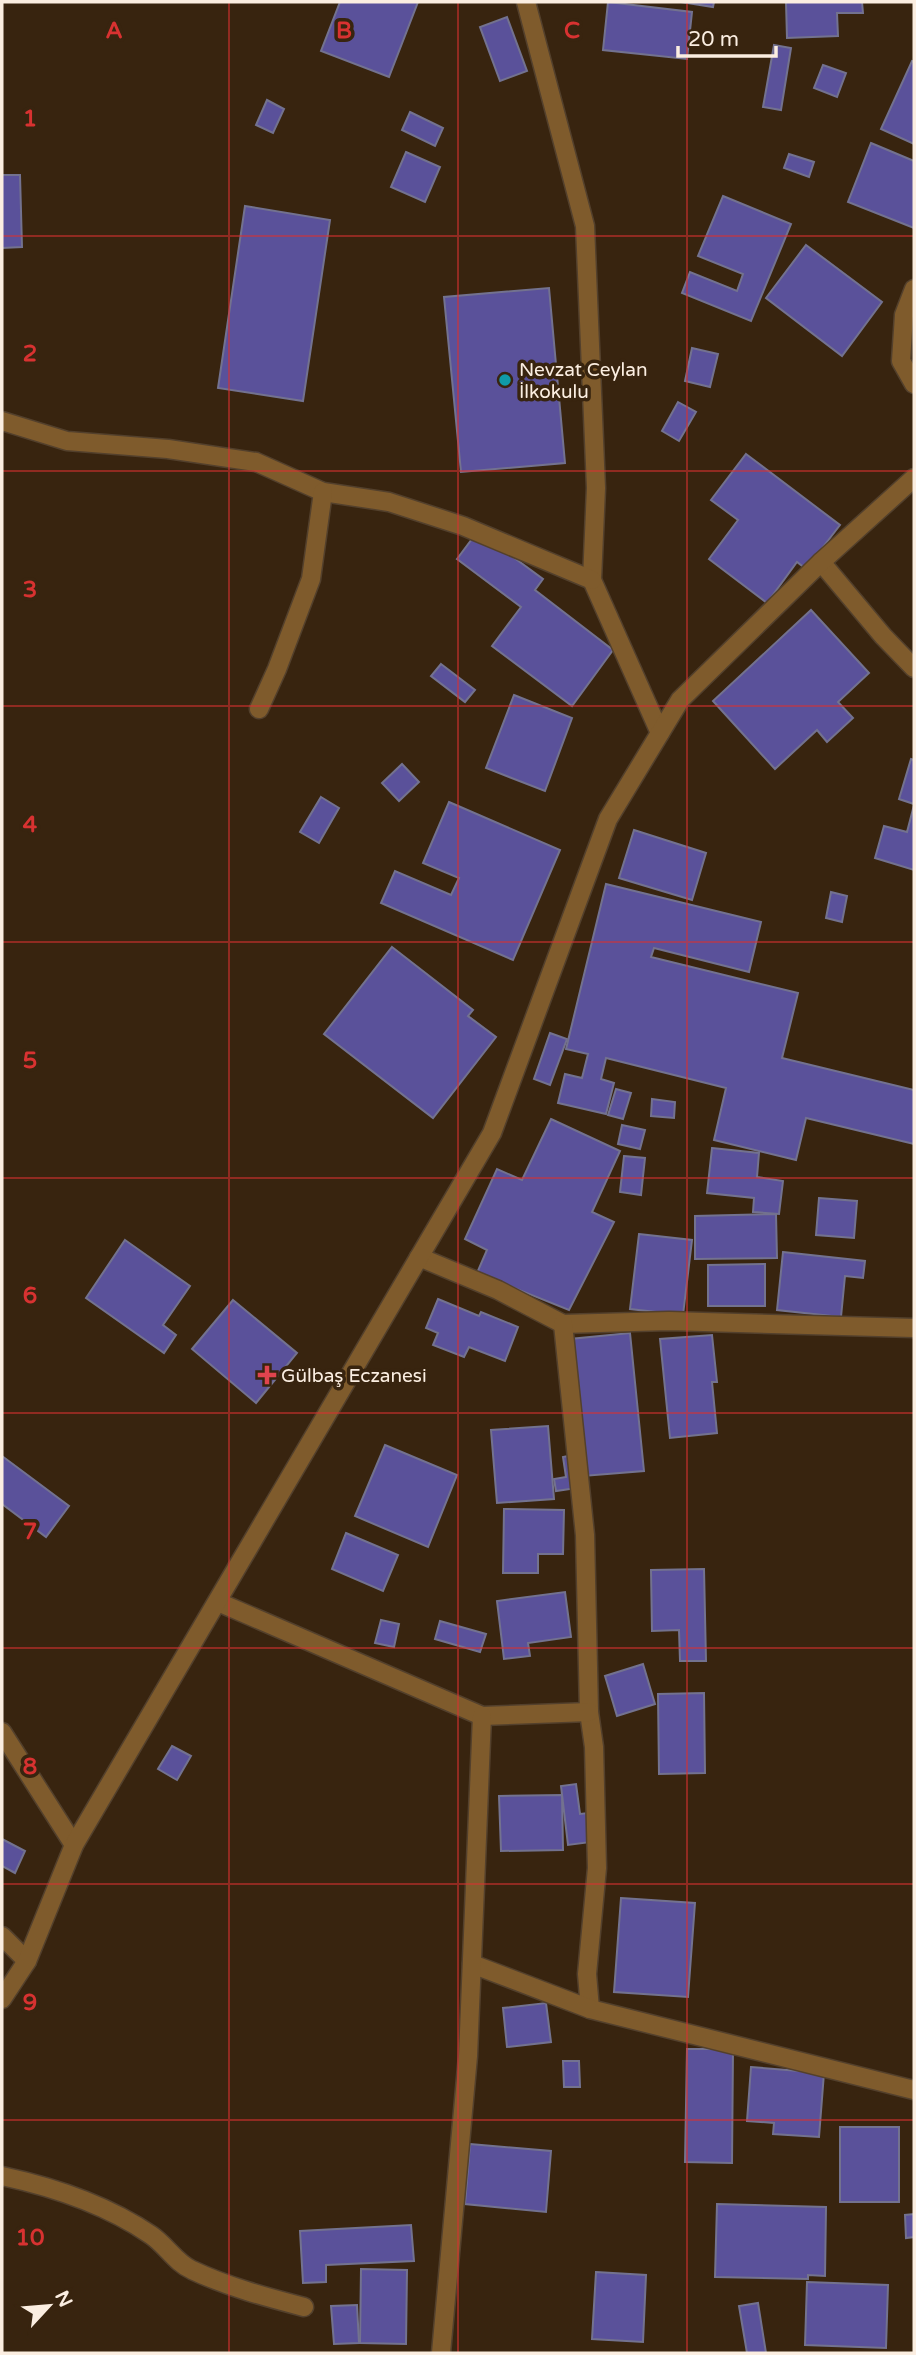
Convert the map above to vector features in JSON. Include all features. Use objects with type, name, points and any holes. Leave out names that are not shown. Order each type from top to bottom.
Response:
[{"type":"street","points":[[526,2],[585,226],[596,488],[592,580],[660,733]]},
{"type":"street","points":[[914,289],[904,315],[901,361],[914,384]]},
{"type":"street","points":[[2,421],[67,441],[168,449],[256,462],[323,492],[389,502],[463,526],[592,580]]},
{"type":"street","points":[[2,1999],[27,1961],[75,1845],[492,1133],[608,819],[680,700],[821,562],[914,478]]},
{"type":"street","points":[[259,709],[311,579],[323,492]]},
{"type":"street","points":[[821,562],[883,636],[914,668]]},
{"type":"street","points":[[419,1257],[498,1290],[563,1324],[670,1321],[914,1328]]},
{"type":"street","points":[[563,1324],[585,1535],[589,1712],[594,1746],[597,1868],[587,1974],[590,2009]]},
{"type":"street","points":[[218,1602],[482,1716],[589,1712]]},
{"type":"street","points":[[441,2353],[468,2056],[482,1716]]},
{"type":"street","points":[[2,1732],[75,1845]]},
{"type":"street","points":[[2,1937],[27,1961]]},
{"type":"street","points":[[472,1964],[590,2009],[914,2090]]},
{"type":"street","points":[[2,2176],[40,2185],[102,2209],[152,2236],[188,2269],[249,2292],[304,2307]]},
{"type":"building","points":[[340,2],[418,2],[389,77],[321,51]]},
{"type":"building","points":[[608,2],[692,12],[687,59],[603,50]]},
{"type":"building","points":[[681,2],[714,2],[713,7]]},
{"type":"building","points":[[786,2],[862,2],[863,13],[837,13],[838,36],[787,38]]},
{"type":"building","points":[[507,17],[527,71],[500,81],[480,27]]},
{"type":"building","points":[[774,45],[791,48],[781,110],[763,107]]},
{"type":"building","points":[[912,61],[914,62],[914,144],[881,129]]},
{"type":"building","points":[[823,65],[846,73],[837,97],[814,88]]},
{"type":"building","points":[[267,100],[284,109],[273,133],[256,125]]},
{"type":"building","points":[[410,112],[443,128],[435,146],[402,130]]},
{"type":"building","points":[[871,143],[914,161],[914,228],[848,202]]},
{"type":"building","points":[[406,152],[440,167],[425,202],[391,187]]},
{"type":"building","points":[[789,154],[814,162],[809,177],[784,168]]},
{"type":"building","points":[[2,175],[20,175],[22,247],[2,248]]},
{"type":"building","points":[[723,196],[791,224],[751,321],[682,293],[690,272],[737,291],[743,274],[698,256]]},
{"type":"building","points":[[245,206],[330,220],[303,401],[218,388]]},
{"type":"building","points":[[806,245],[882,302],[842,356],[766,298]]},
{"type":"building","name":"Nevzat Ceylan İlkokulu","points":[[549,288],[565,463],[461,472],[444,297]]},
{"type":"building","points":[[692,348],[718,354],[710,387],[685,381]]},
{"type":"building","points":[[678,402],[696,412],[679,441],[662,431]]},
{"type":"building","points":[[746,454],[840,525],[806,569],[797,562],[767,603],[709,559],[738,520],[711,500]]},
{"type":"building","points":[[478,531],[543,579],[535,590],[613,650],[572,706],[492,646],[521,607],[457,559]]},
{"type":"building","points":[[811,610],[869,673],[838,702],[853,718],[827,742],[817,730],[775,769],[713,701]]},
{"type":"building","points":[[441,664],[475,690],[465,702],[431,676]]},
{"type":"building","points":[[514,695],[572,718],[545,791],[486,768]]},
{"type":"building","points":[[911,759],[914,760],[914,804],[899,799]]},
{"type":"building","points":[[402,764],[419,782],[399,801],[382,783]]},
{"type":"building","points":[[321,797],[339,808],[319,843],[300,832]]},
{"type":"building","points":[[449,802],[560,850],[513,960],[381,903],[395,871],[451,895],[459,878],[423,863]]},
{"type":"building","points":[[914,805],[914,870],[875,858],[884,826],[907,832]]},
{"type":"building","points":[[634,830],[706,853],[692,900],[619,878]]},
{"type":"building","points":[[606,884],[761,922],[749,972],[654,948],[651,957],[798,993],[782,1058],[914,1090],[914,1144],[806,1118],[796,1160],[714,1140],[726,1088],[606,1058],[601,1079],[614,1083],[606,1114],[558,1103],[565,1074],[582,1078],[588,1054],[566,1049]]},
{"type":"building","points":[[831,892],[847,896],[842,922],[826,918]]},
{"type":"building","points":[[392,947],[473,1010],[468,1016],[496,1037],[433,1118],[324,1034]]},
{"type":"building","points":[[550,1033],[567,1039],[550,1085],[534,1079]]},
{"type":"building","points":[[616,1089],[631,1093],[623,1119],[608,1115]]},
{"type":"building","points":[[652,1099],[675,1102],[674,1118],[651,1116]]},
{"type":"building","points":[[551,1119],[620,1151],[592,1212],[614,1222],[569,1310],[477,1273],[487,1250],[465,1239],[497,1169],[522,1180]]},
{"type":"building","points":[[622,1125],[645,1130],[640,1149],[618,1144]]},
{"type":"building","points":[[712,1148],[759,1153],[757,1177],[783,1181],[779,1214],[753,1212],[754,1198],[707,1193]]},
{"type":"building","points":[[624,1156],[645,1158],[641,1195],[620,1192]]},
{"type":"building","points":[[819,1198],[857,1201],[854,1238],[816,1235]]},
{"type":"building","points":[[776,1214],[777,1258],[695,1259],[695,1216]]},
{"type":"building","points":[[639,1234],[692,1240],[683,1315],[630,1309]]},
{"type":"building","points":[[125,1240],[190,1286],[163,1325],[176,1335],[164,1353],[86,1298]]},
{"type":"building","points":[[783,1252],[865,1261],[863,1278],[845,1276],[841,1317],[777,1310]]},
{"type":"building","points":[[765,1264],[765,1306],[708,1306],[708,1265]]},
{"type":"building","points":[[438,1299],[479,1316],[481,1312],[518,1327],[505,1361],[469,1347],[464,1357],[433,1345],[438,1333],[426,1328]]},
{"type":"building","points":[[233,1300],[297,1353],[256,1403],[192,1349]]},
{"type":"building","points":[[630,1333],[644,1471],[583,1476],[570,1339]]},
{"type":"building","points":[[712,1335],[717,1382],[712,1382],[717,1433],[670,1438],[660,1339]]},
{"type":"building","points":[[548,1426],[554,1499],[497,1503],[491,1430]]},
{"type":"building","points":[[385,1445],[457,1475],[428,1547],[355,1516]]},
{"type":"building","points":[[573,1455],[577,1488],[556,1491],[554,1479],[566,1477],[563,1457]]},
{"type":"building","points":[[2,1456],[69,1506],[46,1537],[2,1504]]},
{"type":"building","points":[[504,1509],[564,1510],[563,1554],[538,1554],[538,1573],[503,1573]]},
{"type":"building","points":[[346,1533],[398,1555],[383,1591],[332,1569]]},
{"type":"building","points":[[704,1569],[706,1661],[680,1661],[679,1630],[652,1631],[651,1570]]},
{"type":"building","points":[[565,1592],[571,1637],[528,1643],[530,1656],[504,1659],[497,1601]]},
{"type":"building","points":[[381,1620],[399,1624],[394,1647],[375,1643]]},
{"type":"building","points":[[440,1621],[486,1634],[480,1652],[435,1639]]},
{"type":"building","points":[[643,1664],[655,1704],[617,1716],[605,1676]]},
{"type":"building","points":[[704,1693],[705,1773],[659,1774],[658,1694]]},
{"type":"building","points":[[172,1746],[191,1756],[177,1780],[158,1769]]},
{"type":"building","points":[[576,1784],[580,1814],[588,1813],[591,1842],[568,1845],[561,1786]]},
{"type":"building","points":[[562,1795],[563,1850],[501,1851],[499,1796]]},
{"type":"building","points":[[2,1839],[25,1851],[15,1873],[2,1866]]},
{"type":"building","points":[[621,1898],[695,1903],[688,1997],[614,1992]]},
{"type":"building","points":[[546,2003],[551,2042],[507,2047],[503,2008]]},
{"type":"building","points":[[687,2049],[733,2049],[732,2163],[685,2162]]},
{"type":"building","points":[[563,2061],[579,2061],[580,2087],[564,2087]]},
{"type":"building","points":[[751,2067],[824,2073],[819,2137],[773,2134],[774,2123],[747,2121]]},
{"type":"building","points":[[840,2127],[899,2127],[899,2202],[840,2202]]},
{"type":"building","points":[[470,2144],[551,2151],[546,2212],[465,2204]]},
{"type":"building","points":[[717,2204],[826,2207],[825,2276],[808,2275],[808,2279],[715,2277]]},
{"type":"building","points":[[914,2214],[914,2237],[906,2238],[905,2215]]},
{"type":"building","points":[[411,2225],[414,2261],[326,2265],[326,2282],[303,2283],[300,2231]]},
{"type":"building","points":[[361,2269],[407,2270],[406,2344],[360,2343]]},
{"type":"building","points":[[596,2272],[646,2275],[643,2342],[592,2339]]},
{"type":"building","points":[[807,2282],[888,2285],[886,2348],[805,2345]]},
{"type":"building","points":[[758,2303],[766,2353],[747,2353],[739,2306]]},
{"type":"building","points":[[357,2305],[359,2343],[334,2344],[331,2306]]},
{"type":"place","name":"Nevzat Ceylan İlkokulu","points":[[505,380]]},
{"type":"place","name":"Gülbaş Eczanesi","points":[[267,1375]]}]
